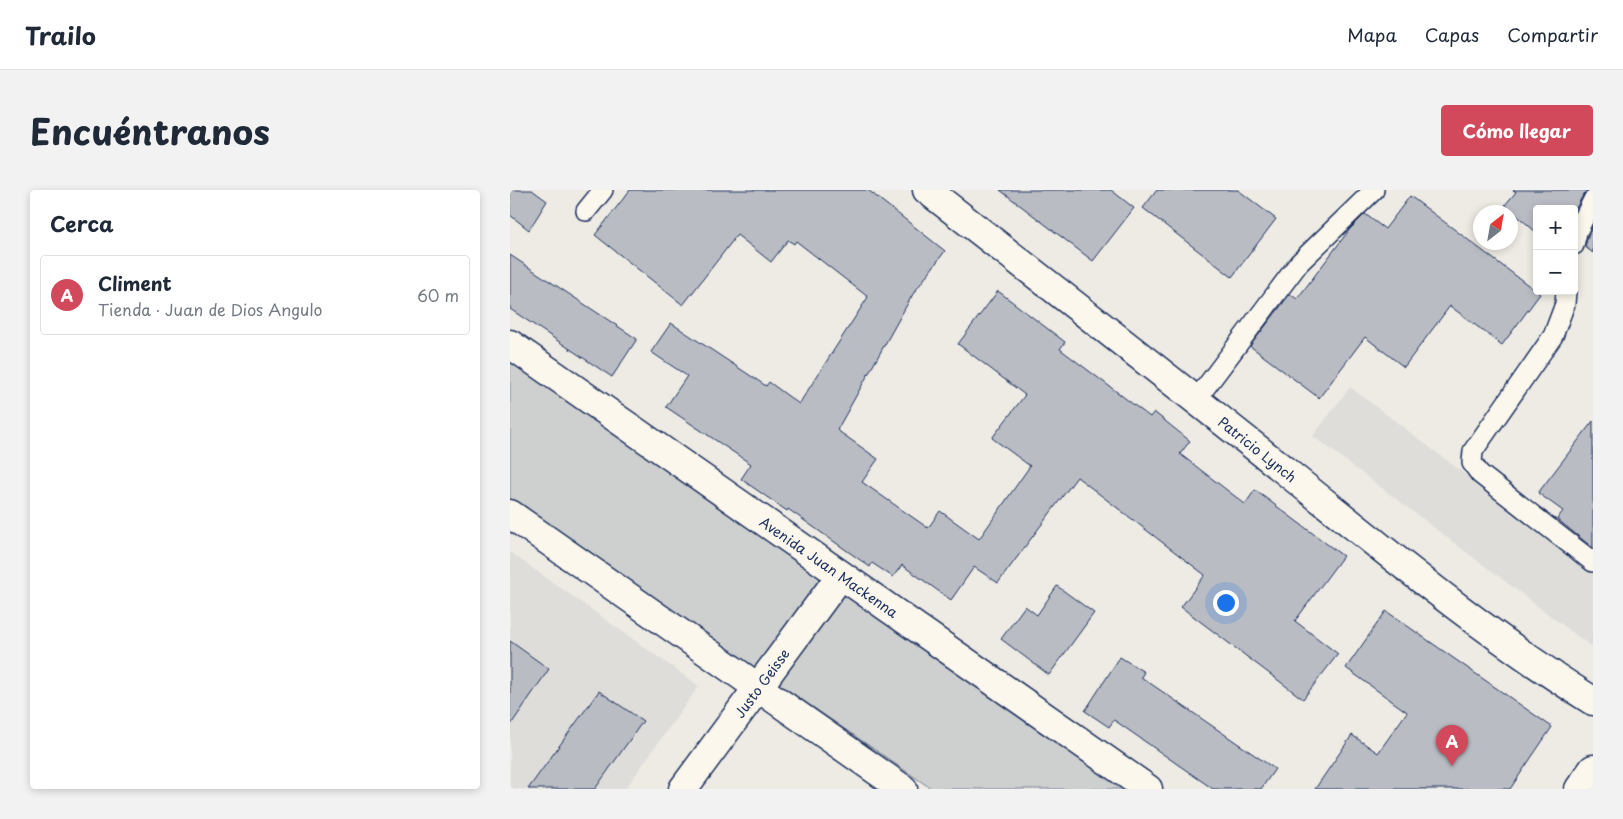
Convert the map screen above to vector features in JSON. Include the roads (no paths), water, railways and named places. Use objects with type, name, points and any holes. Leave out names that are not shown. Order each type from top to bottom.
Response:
[{"type":"main road","name":"Patricio Lynch","points":[[927,190],[1480,625],[1545,671],[1593,701]]},
{"type":"main road","name":"Avenida Juan Mackenna","points":[[510,344],[1148,789]]},
{"type":"main road","points":[[510,514],[903,789]]},
{"type":"main road","name":"Justo Geisse","points":[[683,789],[841,575]]},
{"type":"main road","points":[[1579,789],[1593,769]]},
{"type":"lane","points":[[586,211],[602,190]]},
{"type":"lane","points":[[1196,400],[1299,263],[1374,190]]},
{"type":"lane","points":[[1578,230],[1593,200]]},
{"type":"lane","points":[[1566,295],[1565,304],[1553,336],[1473,451],[1472,463],[1480,474],[1593,562]]},
{"type":"place","name":"Climent","points":[[1452,766]]}]
